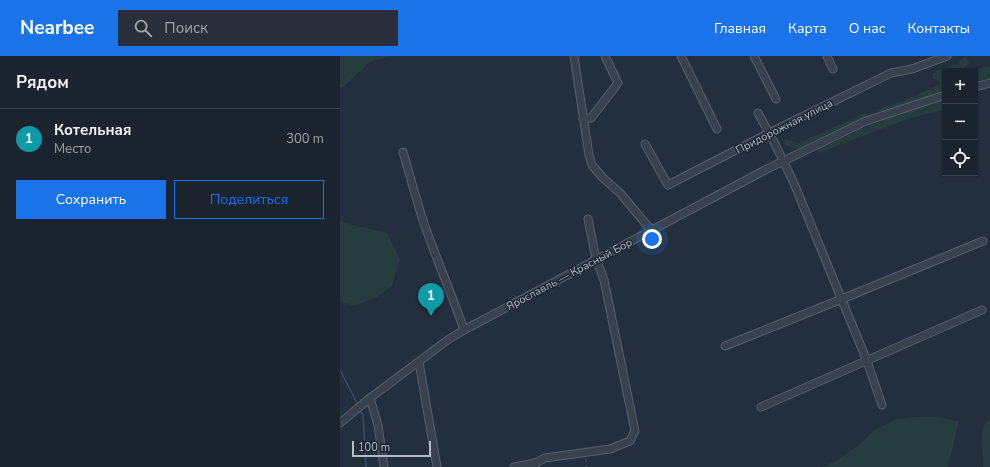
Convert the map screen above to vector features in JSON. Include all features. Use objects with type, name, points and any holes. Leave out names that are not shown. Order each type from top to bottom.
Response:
[{"type":"street","points":[[574,56],[583,119],[592,165],[602,177],[620,193],[651,230]]},
{"type":"street","points":[[583,119],[591,118],[618,83],[605,56]]},
{"type":"street","points":[[681,56],[717,128]]},
{"type":"street","points":[[754,56],[776,99]]},
{"type":"street","points":[[827,56],[833,69]]},
{"type":"street","name":"Придорожная улица","points":[[645,144],[668,185],[891,73],[912,69],[947,56]]},
{"type":"street","points":[[978,86],[990,83]]},
{"type":"street","name":"Ярославль — Красный Бор","points":[[340,423],[370,398],[449,339],[464,330],[784,161],[866,121],[942,96]]},
{"type":"street","points":[[758,113],[793,181],[867,361],[882,405]]},
{"type":"street","points":[[403,152],[424,222],[464,330]]},
{"type":"street","points":[[514,467],[535,465],[546,458],[610,449],[630,441],[635,431],[604,280],[596,259],[588,219]]},
{"type":"street","points":[[725,346],[983,241]]},
{"type":"street","points":[[761,407],[982,310]]},
{"type":"street","points":[[419,362],[437,467]]},
{"type":"street","points":[[370,398],[378,425],[384,467]]},
{"type":"path","points":[[585,453],[586,467]]},
{"type":"green space","points":[[340,56],[391,56],[370,62],[343,87],[340,88]]},
{"type":"green space","points":[[966,57],[969,63],[964,67],[965,68],[945,68],[959,64],[960,60]]},
{"type":"green space","points":[[990,66],[990,80],[978,82],[978,69]]},
{"type":"green space","points":[[942,69],[942,93],[878,113],[876,110],[908,99],[940,84],[938,80],[933,79],[933,74]]},
{"type":"green space","points":[[942,99],[942,110],[907,119],[819,153],[817,150],[822,147],[893,115]]},
{"type":"green space","points":[[872,112],[874,115],[803,147],[796,149],[785,145],[784,140],[786,139],[799,143],[865,113],[868,114]]},
{"type":"green space","points":[[340,220],[345,223],[387,233],[400,259],[392,286],[377,297],[354,306],[340,301]]},
{"type":"green space","points":[[935,417],[959,421],[948,467],[822,467],[836,461],[859,445],[876,429],[897,419]]},
{"type":"green space","points":[[990,418],[990,467],[983,467],[982,429]]},
{"type":"waterway","points":[[340,370],[357,403]]},
{"type":"waterway","points":[[361,412],[363,415],[366,467]]},
{"type":"place","name":"Котельная","points":[[431,316]]}]
